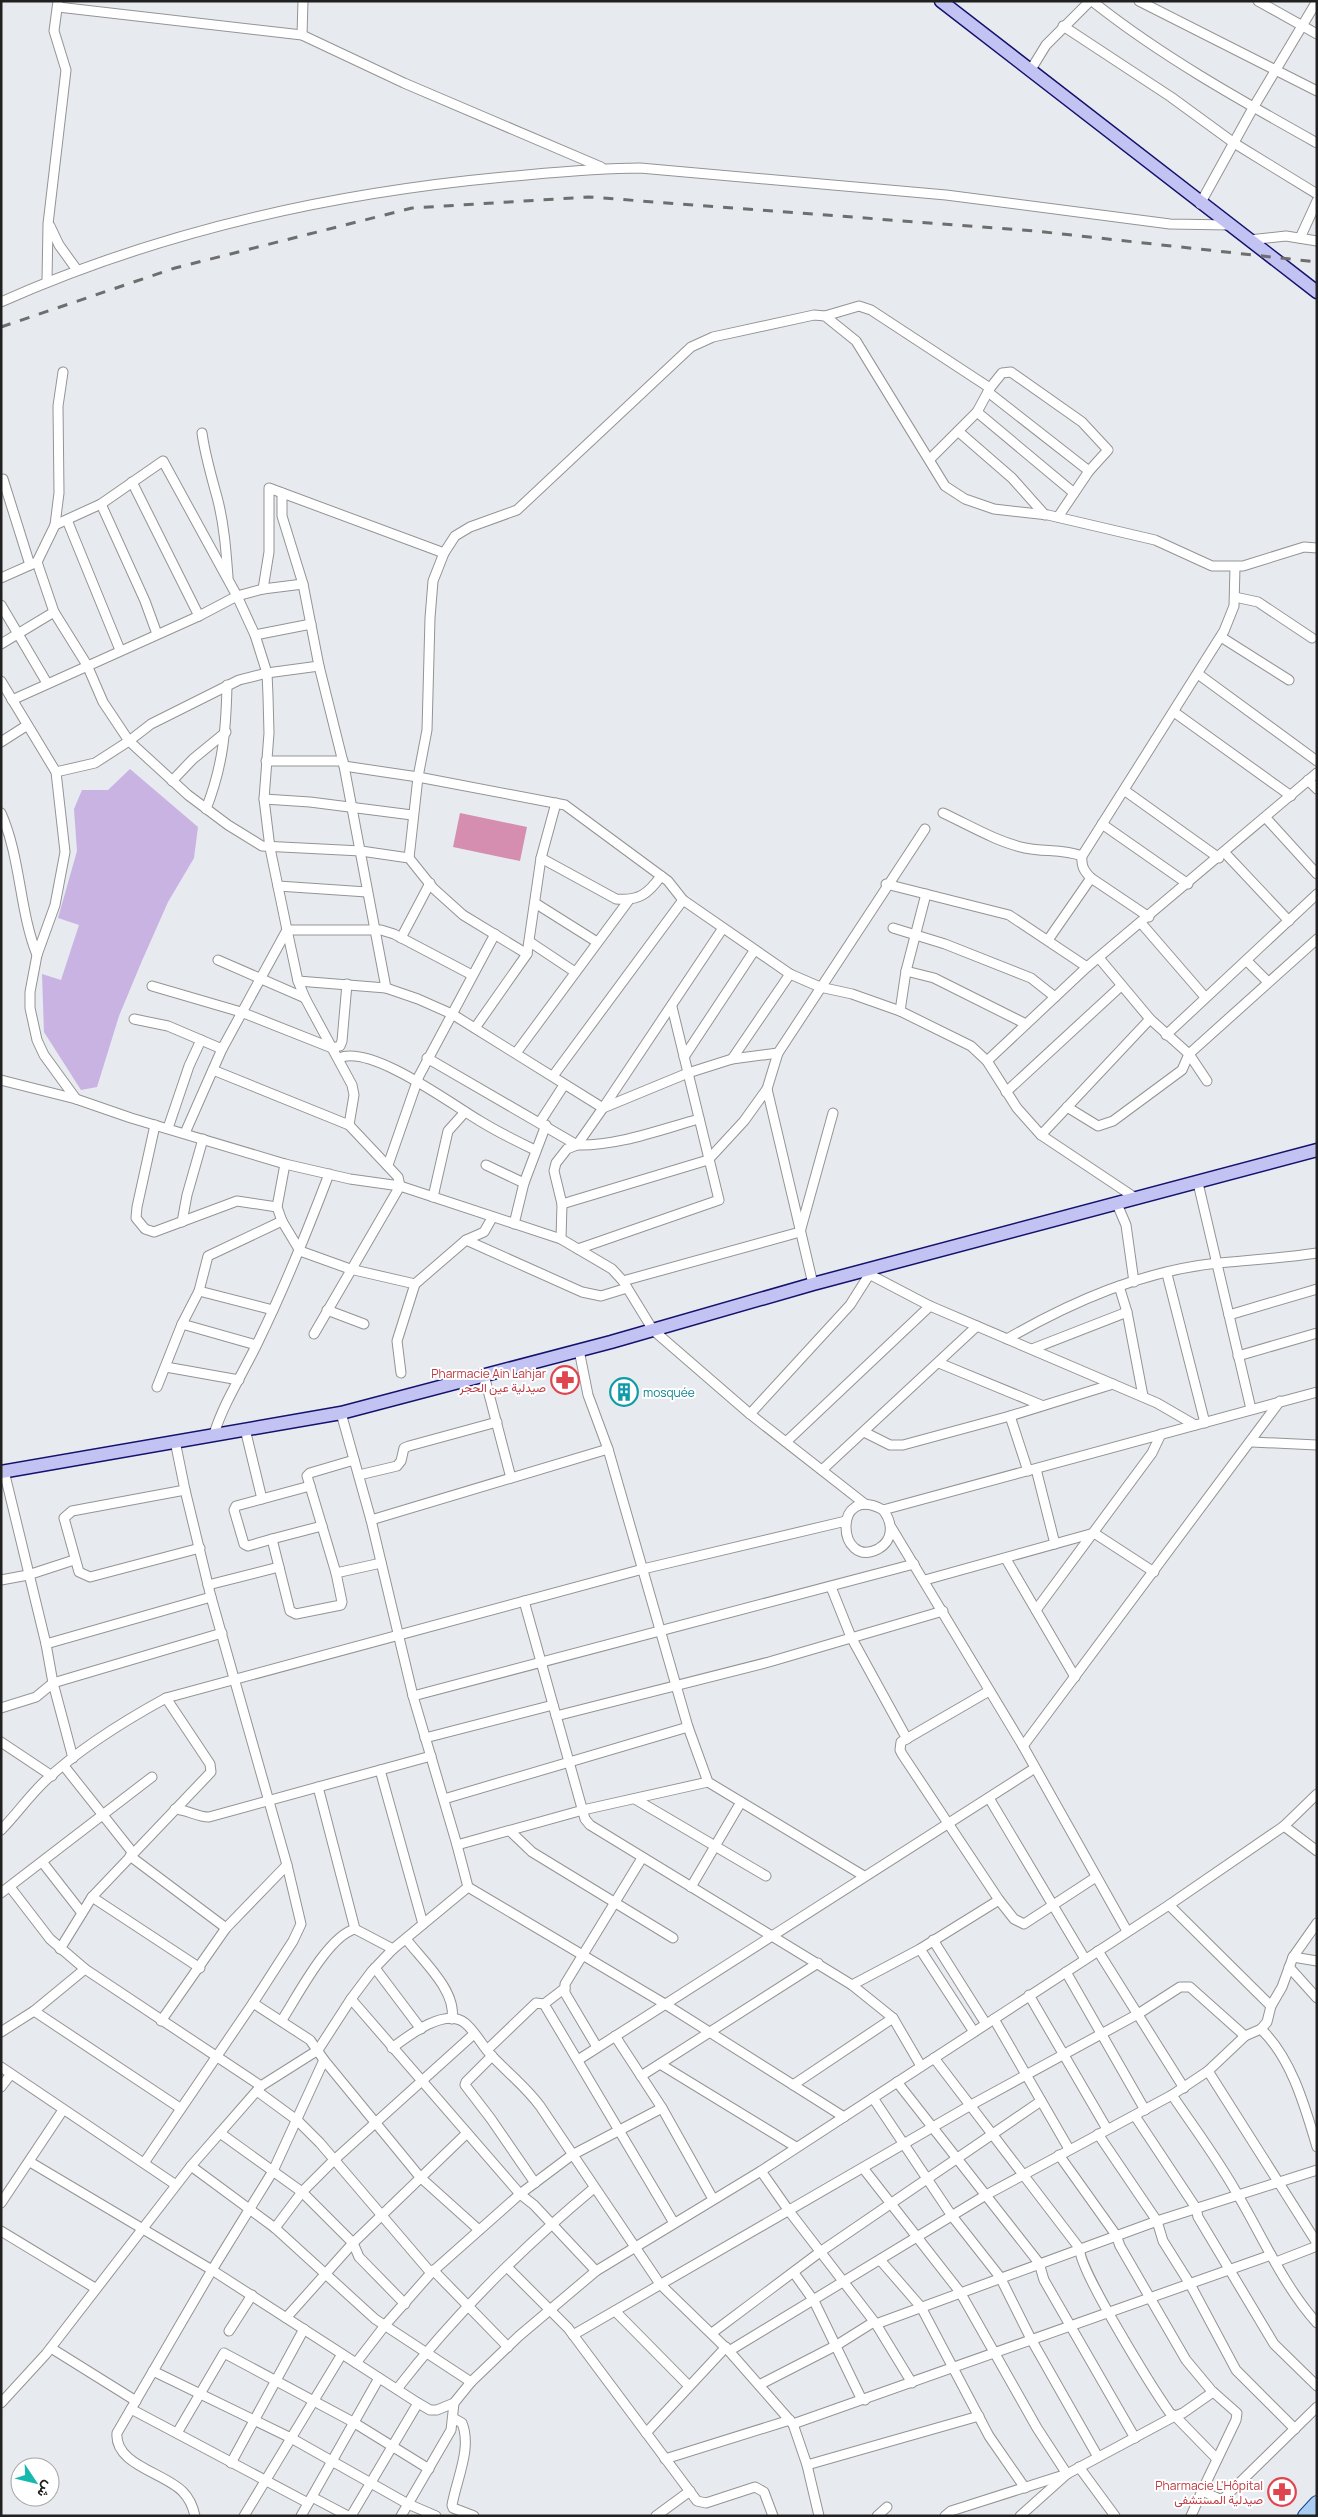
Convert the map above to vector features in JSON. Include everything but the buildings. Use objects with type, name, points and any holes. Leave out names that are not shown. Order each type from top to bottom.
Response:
[{"type":"main road","points":[[941,1],[1200,204],[1317,292]]},
{"type":"main road","points":[[2,1471],[341,1413],[653,1330],[813,1284],[866,1273],[1317,1150]]},
{"type":"main road","points":[[1305,2516],[1317,2503]]},
{"type":"street","points":[[302,35],[304,1]]},
{"type":"street","points":[[1030,71],[1046,45],[1091,1],[1139,37],[1253,108],[1317,143]]},
{"type":"street","points":[[1138,1],[1317,91]]},
{"type":"street","points":[[1258,1],[1317,34]]},
{"type":"street","points":[[1200,204],[1253,108],[1317,1]]},
{"type":"street","points":[[47,281],[48,224],[66,70],[54,31],[58,4],[302,35],[404,83],[603,168]]},
{"type":"street","points":[[1064,26],[1171,97],[1234,143],[1317,194]]},
{"type":"street","points":[[1,302],[47,281],[118,255],[300,207],[348,197],[432,184],[603,168],[640,168],[946,195],[1170,224],[1230,225]]},
{"type":"street","points":[[1300,238],[1317,201]]},
{"type":"street","points":[[48,224],[59,245],[77,270]]},
{"type":"street","points":[[1249,240],[1273,236],[1317,241]]},
{"type":"street","points":[[409,858],[412,815],[427,730],[430,618],[433,581],[444,553],[455,536],[470,527],[517,510],[691,347],[713,337],[814,315],[825,316],[859,306],[870,310],[989,390],[1089,471]]},
{"type":"street","points":[[825,316],[856,341],[945,486],[966,499],[994,509],[1045,514],[1154,540],[1212,566],[1244,566],[1304,547],[1317,548]]},
{"type":"street","points":[[1,578],[34,564],[55,525],[59,493],[58,406],[63,372]]},
{"type":"street","points":[[930,459],[976,412],[1002,373],[1011,372],[1082,422],[1108,450],[1089,471],[1058,517]]},
{"type":"street","points":[[976,412],[1074,493]]},
{"type":"street","points":[[958,432],[1012,478],[1045,514]]},
{"type":"street","points":[[202,433],[224,530],[228,580]]},
{"type":"street","points":[[55,525],[101,504],[163,461],[237,596],[255,635],[266,673],[269,721],[264,799],[270,848],[287,930],[298,981],[305,998],[352,1085],[354,1095],[349,1125]]},
{"type":"street","points":[[3,479],[54,612],[87,665],[103,702],[129,741],[172,781],[206,809],[253,842],[270,848],[361,852],[409,858],[430,883],[463,914],[527,954]]},
{"type":"street","points":[[132,482],[199,616]]},
{"type":"street","points":[[263,589],[269,552],[269,488],[444,553]]},
{"type":"street","points":[[282,493],[282,516],[303,584],[320,666],[344,764],[386,988]]},
{"type":"street","points":[[101,504],[146,601],[158,634]]},
{"type":"street","points":[[67,520],[120,650]]},
{"type":"street","points":[[1148,916],[1091,878],[1085,872],[1081,862],[1082,856],[1221,637],[1232,616],[1235,596],[1235,567]]},
{"type":"street","points":[[12,700],[47,682],[199,616],[237,596],[263,589],[303,584]]},
{"type":"street","points":[[1235,596],[1258,602],[1312,638]]},
{"type":"street","points":[[1,606],[47,682]]},
{"type":"street","points":[[1,644],[54,612]]},
{"type":"street","points":[[255,635],[311,624]]},
{"type":"street","points":[[1221,637],[1289,680]]},
{"type":"street","points":[[56,772],[95,762],[129,741],[151,724],[239,680],[266,673],[320,666]]},
{"type":"street","points":[[1198,674],[1317,761]]},
{"type":"street","points":[[206,809],[214,790],[226,732],[227,686]]},
{"type":"street","points":[[3,688],[26,726],[44,749],[56,772],[65,852],[55,904],[37,955],[30,992],[37,1040],[44,1055],[76,1099]]},
{"type":"street","points":[[1174,712],[1291,796]]},
{"type":"street","points":[[1,742],[26,726]]},
{"type":"street","points":[[172,781],[193,759],[226,732]]},
{"type":"street","points":[[266,761],[344,764],[565,805],[668,881],[683,900],[754,951],[790,974],[820,987],[852,994],[900,1011],[960,1039],[986,1061],[1028,1122],[1041,1135],[1137,1199]]},
{"type":"street","points":[[986,1061],[1087,967],[1188,884],[1317,773]]},
{"type":"street","points":[[1308,780],[1317,789]]},
{"type":"street","points":[[1124,790],[1222,855],[1289,921]]},
{"type":"street","points":[[264,799],[412,815]]},
{"type":"street","points":[[475,1028],[527,954],[542,858],[556,803]]},
{"type":"street","points":[[1,813],[19,879],[29,934],[37,955]]},
{"type":"street","points":[[943,813],[990,835],[1025,848],[1068,851],[1082,856]]},
{"type":"street","points":[[1266,818],[1317,874]]},
{"type":"street","points":[[1102,824],[1188,884]]},
{"type":"street","points":[[562,1204],[708,1160],[740,1127],[767,1089],[778,1053],[886,884],[925,829]]},
{"type":"street","points":[[542,858],[616,899],[629,900],[651,891],[661,876]]},
{"type":"street","points":[[1048,940],[1091,878]]},
{"type":"street","points":[[401,938],[430,883]]},
{"type":"street","points":[[886,884],[1009,915],[1087,967]]},
{"type":"street","points":[[278,886],[367,892]]},
{"type":"street","points":[[900,1011],[906,972],[926,894]]},
{"type":"street","points":[[1166,1034],[1247,961],[1317,894]]},
{"type":"street","points":[[516,1053],[629,900]]},
{"type":"street","points":[[553,1076],[683,900]]},
{"type":"street","points":[[535,903],[597,942]]},
{"type":"street","points":[[1141,923],[1205,997]]},
{"type":"street","points":[[561,1240],[562,1204],[554,1171],[556,1163],[568,1150],[577,1145],[604,1108],[672,1008],[723,928]]},
{"type":"street","points":[[893,928],[916,934],[1031,978],[1055,997]]},
{"type":"street","points":[[287,930],[375,932],[381,930],[401,938],[472,975]]},
{"type":"street","points":[[185,1133],[222,1049],[259,978],[287,930]]},
{"type":"street","points":[[388,1165],[417,1080],[427,1058],[495,934]]},
{"type":"street","points":[[1067,1107],[1101,1126],[1113,1120],[1182,1070],[1189,1054],[1317,939]]},
{"type":"street","points":[[530,942],[575,972]]},
{"type":"street","points":[[684,1058],[754,951]]},
{"type":"street","points":[[1099,958],[1150,1019],[1189,1054],[1207,1081]]},
{"type":"street","points":[[218,960],[305,998]]},
{"type":"street","points":[[1247,961],[1268,982]]},
{"type":"street","points":[[906,972],[934,978],[1026,1024]]},
{"type":"street","points":[[732,1060],[790,974]]},
{"type":"street","points":[[298,981],[386,988],[418,998],[452,1014],[604,1108]]},
{"type":"street","points":[[152,986],[241,1012],[332,1048],[340,1046],[342,1041],[347,984]]},
{"type":"street","points":[[1006,1092],[1121,986]]},
{"type":"street","points":[[578,1249],[719,1200],[672,1008]]},
{"type":"street","points":[[134,1019],[168,1026],[222,1049]]},
{"type":"street","points":[[1041,1135],[1150,1019]]},
{"type":"street","points":[[168,1128],[188,1066],[201,1040]]},
{"type":"street","points":[[604,1108],[688,1073],[732,1060],[778,1053]]},
{"type":"street","points":[[339,1058],[350,1055],[356,1056],[417,1080],[465,1112],[535,1150]]},
{"type":"street","points":[[427,1058],[577,1145],[620,1141],[699,1119]]},
{"type":"street","points":[[214,1070],[349,1125],[398,1177],[400,1186],[350,1269],[314,1334]]},
{"type":"street","points":[[1,1080],[76,1099],[285,1164],[328,1174],[400,1186],[561,1240],[612,1269],[625,1284],[653,1330],[750,1414],[864,1504]]},
{"type":"street","points":[[514,1224],[524,1182],[543,1124],[564,1085]]},
{"type":"street","points":[[767,1089],[813,1284]]},
{"type":"street","points":[[433,1197],[448,1131],[465,1112]]},
{"type":"street","points":[[800,1232],[833,1113]]},
{"type":"street","points":[[155,1125],[136,1218],[145,1229],[154,1232],[237,1201],[244,1200],[277,1207]]},
{"type":"street","points":[[182,1222],[203,1138]]},
{"type":"street","points":[[285,1164],[277,1207],[282,1221],[300,1251],[350,1269],[416,1284]]},
{"type":"street","points":[[486,1164],[524,1182]]},
{"type":"street","points":[[214,1434],[227,1400],[239,1380],[300,1251],[328,1174]]},
{"type":"street","points":[[1198,1183],[1251,1409]]},
{"type":"street","points":[[1117,1204],[1126,1225],[1134,1282]]},
{"type":"street","points":[[401,1373],[397,1341],[416,1284],[466,1240],[484,1232],[492,1218]]},
{"type":"street","points":[[157,1387],[182,1324],[199,1291],[208,1256],[282,1221]]},
{"type":"street","points":[[466,1240],[595,1296],[608,1295],[625,1284],[800,1232]]},
{"type":"street","points":[[1008,1339],[1098,1292],[1119,1286],[1218,1264],[1317,1253]]},
{"type":"street","points":[[750,1414],[850,1305],[866,1273],[930,1306],[1143,1396],[1195,1425]]},
{"type":"street","points":[[1167,1274],[1205,1423]]},
{"type":"street","points":[[1119,1286],[1127,1312],[1143,1396]]},
{"type":"street","points":[[1229,1314],[1317,1289]]},
{"type":"street","points":[[199,1291],[273,1310]]},
{"type":"street","points":[[786,1442],[930,1306]]},
{"type":"street","points":[[327,1310],[364,1324]]},
{"type":"street","points":[[1032,1348],[1127,1312]]},
{"type":"street","points":[[182,1324],[256,1345]]},
{"type":"street","points":[[822,1470],[977,1326]]},
{"type":"street","points":[[1238,1356],[1317,1333]]},
{"type":"street","points":[[579,1350],[588,1395],[608,1449],[688,1727],[708,1782],[864,1876]]},
{"type":"street","points":[[939,1363],[1042,1405]]},
{"type":"street","points":[[166,1367],[239,1380]]},
{"type":"street","points":[[484,1375],[511,1478]]},
{"type":"street","points":[[864,1432],[890,1445],[902,1445],[1010,1416],[1113,1384]]},
{"type":"street","points":[[883,1510],[1317,1392]]},
{"type":"street","points":[[1023,1746],[1252,1442],[1280,1401]]},
{"type":"street","points":[[341,1413],[371,1520],[412,1696],[458,1845],[468,1887],[665,2004],[844,2117]]},
{"type":"street","points":[[1010,1416],[1032,1470],[1055,1544]]},
{"type":"street","points":[[359,1476],[397,1466],[401,1461],[404,1448],[409,1446],[497,1422]]},
{"type":"street","points":[[245,1429],[262,1499]]},
{"type":"street","points":[[1036,1610],[1152,1453],[1161,1434]]},
{"type":"street","points":[[144,2163],[215,2056],[253,2003],[293,1941],[301,1924],[287,1865],[211,1597],[175,1441]]},
{"type":"street","points":[[1252,1442],[1317,1445]]},
{"type":"street","points":[[371,1520],[608,1449]]},
{"type":"street","points":[[272,1539],[290,1611],[296,1614],[341,1605],[336,1572],[307,1476],[310,1473],[354,1460]]},
{"type":"street","points":[[2,1471],[73,1758]]},
{"type":"street","points":[[310,1486],[238,1505],[234,1510],[245,1545],[322,1526]]},
{"type":"street","points":[[185,1490],[67,1513],[64,1518],[74,1560],[79,1572],[90,1577],[200,1548]]},
{"type":"street","points":[[864,1504],[874,1505],[883,1510],[889,1517],[891,1527],[890,1537],[884,1545],[876,1550],[866,1551],[857,1548],[849,1542],[845,1533],[846,1520],[855,1508],[864,1504]]},
{"type":"street","points":[[1,1830],[52,1776],[73,1758],[142,1711],[166,1698],[397,1637],[642,1569],[846,1520]]},
{"type":"street","points":[[891,1527],[925,1580],[1023,1746],[1127,1931]]},
{"type":"street","points":[[925,1580],[1094,1533],[1154,1572]]},
{"type":"street","points":[[1006,1559],[1075,1677]]},
{"type":"street","points":[[1,1580],[28,1575],[74,1560]]},
{"type":"street","points":[[336,1572],[381,1563]]},
{"type":"street","points":[[412,1696],[914,1564]]},
{"type":"street","points":[[208,1585],[279,1567]]},
{"type":"street","points":[[831,1587],[850,1637],[907,1738]]},
{"type":"street","points":[[46,1644],[211,1597]]},
{"type":"street","points":[[524,1601],[583,1810],[590,1825],[852,1985],[892,2018],[921,2066]]},
{"type":"street","points":[[556,1716],[676,1686],[943,1611]]},
{"type":"street","points":[[1,1708],[36,1697],[53,1683],[222,1633]]},
{"type":"street","points":[[989,1691],[901,1742],[902,1754],[999,1900],[1014,1919],[1024,1924],[1053,1903],[1096,1877]]},
{"type":"street","points":[[60,1948],[92,1897],[211,1772],[211,1768],[166,1698]]},
{"type":"street","points":[[425,1738],[553,1705]]},
{"type":"street","points":[[444,1799],[570,1760],[688,1727]]},
{"type":"street","points":[[1,1742],[52,1776]]},
{"type":"street","points":[[175,1809],[185,1810],[201,1817],[210,1817],[431,1756]]},
{"type":"street","points":[[64,1766],[132,1855],[226,1928]]},
{"type":"street","points":[[578,2060],[1035,1768]]},
{"type":"street","points":[[380,1770],[423,1924]]},
{"type":"street","points":[[1,1893],[43,1863],[152,1777]]},
{"type":"street","points":[[458,1845],[583,1810],[708,1782]]},
{"type":"street","points":[[318,1787],[355,1929],[393,1950]]},
{"type":"street","points":[[30,2162],[212,2270],[418,2403],[430,2410],[437,2410],[454,2402],[471,2382],[508,2347],[596,2271],[762,2171],[1169,1905],[1284,1826],[1317,1794]]},
{"type":"street","points":[[989,1798],[1085,1959]]},
{"type":"street","points":[[635,1799],[766,1876]]},
{"type":"street","points":[[691,1887],[741,1802]]},
{"type":"street","points":[[1284,1826],[1317,1851]]},
{"type":"street","points":[[510,1831],[532,1852],[673,1938]]},
{"type":"street","points":[[597,2047],[565,1988],[565,1984],[642,1858]]},
{"type":"street","points":[[43,1863],[82,1913]]},
{"type":"street","points":[[161,2021],[200,1968],[226,1928],[287,1865]]},
{"type":"street","points":[[10,1887],[60,1948],[85,1969],[215,2056],[259,2088],[298,2121],[381,2217],[508,2347]]},
{"type":"street","points":[[1,2403],[51,2348],[191,2166],[259,2088],[318,2050],[351,1999],[375,1968],[393,1950],[468,1887]]},
{"type":"street","points":[[92,1897],[200,1968]]},
{"type":"street","points":[[852,1985],[920,1949],[999,1900]]},
{"type":"street","points":[[1169,1905],[1271,2006]]},
{"type":"street","points":[[646,2433],[689,2386],[728,2349],[814,2301],[986,2195],[1069,2149],[1135,2116],[1184,2088],[1208,2071],[1245,2036],[1262,2029],[1267,2022],[1271,2006],[1282,1987],[1293,1957],[1317,1923]]},
{"type":"street","points":[[282,2020],[328,1951],[343,1935],[355,1929]]},
{"type":"street","points":[[406,1939],[450,1995],[453,2006],[452,2019]]},
{"type":"street","points":[[934,1940],[1026,2074],[1069,2149]]},
{"type":"street","points":[[920,1949],[974,2032]]},
{"type":"street","points":[[1098,1951],[1184,2088]]},
{"type":"street","points":[[1293,1957],[1317,1960]]},
{"type":"street","points":[[641,2076],[818,1963]]},
{"type":"street","points":[[1289,1967],[1317,1998]]},
{"type":"street","points":[[375,1968],[421,2028]]},
{"type":"street","points":[[3,2028],[34,2011],[85,1969]]},
{"type":"street","points":[[1066,1972],[1145,2110]]},
{"type":"street","points":[[573,2335],[971,2105],[1026,2074],[1064,2056],[1184,1986],[1190,1987],[1245,2036]]},
{"type":"street","points":[[535,2183],[492,2118],[465,2086],[490,2053],[536,2003],[544,2004],[565,1988]]},
{"type":"street","points":[[1029,1995],[1107,2129]]},
{"type":"street","points":[[351,1999],[520,2194],[552,2223],[596,2271]]},
{"type":"street","points":[[253,2003],[282,2020],[310,2040],[324,2060],[420,2177],[479,2230]]},
{"type":"street","points":[[544,2004],[674,2224]]},
{"type":"street","points":[[34,2011],[180,2108]]},
{"type":"street","points":[[793,2085],[892,2018]]},
{"type":"street","points":[[392,2048],[421,2028],[443,2019],[462,2021],[490,2053],[530,2092],[660,2284],[728,2349],[791,2422],[807,2465],[820,2516]]},
{"type":"street","points":[[1262,2029],[1280,2050],[1287,2065],[1317,2147]]},
{"type":"street","points":[[275,2228],[302,2192],[333,2161],[474,2034]]},
{"type":"street","points":[[615,2036],[662,2108],[713,2199]]},
{"type":"street","points":[[934,2058],[1080,2249],[1081,2261],[1148,2382],[1170,2413],[1217,2459]]},
{"type":"street","points":[[195,2516],[189,2500],[182,2491],[141,2468],[123,2451],[117,2440],[118,2433],[212,2270],[273,2171],[298,2121],[324,2060]]},
{"type":"street","points":[[660,2064],[796,2147]]},
{"type":"street","points":[[1,2067],[176,2186]]},
{"type":"street","points":[[665,2458],[865,2400],[954,2365],[1229,2270],[1317,2244],[1208,2071]]},
{"type":"street","points":[[1,2087],[11,2074]]},
{"type":"street","points":[[897,2082],[1039,2263],[1044,2280],[1135,2438]]},
{"type":"street","points":[[1172,2095],[1238,2194],[1307,2312],[1317,2323]]},
{"type":"street","points":[[873,2098],[952,2216],[1000,2277],[1031,2339],[1098,2457]]},
{"type":"street","points":[[712,2333],[820,2252],[958,2159],[1041,2100]]},
{"type":"street","points":[[356,2363],[386,2324],[432,2271],[520,2194],[572,2155],[662,2108]]},
{"type":"street","points":[[1,2202],[30,2162],[63,2110]]},
{"type":"street","points":[[1135,2116],[1196,2208],[1198,2217],[1274,2344],[1317,2386]]},
{"type":"street","points":[[220,2133],[302,2192],[353,2243],[360,2257],[405,2304]]},
{"type":"street","points":[[286,2318],[325,2272],[353,2243],[467,2133]]},
{"type":"street","points":[[1098,2134],[1157,2221],[1164,2241],[1190,2284],[1236,2370],[1295,2429]]},
{"type":"street","points":[[1059,2155],[1116,2235],[1120,2246],[1149,2298],[1186,2360],[1213,2392],[1237,2416],[1191,2516]]},
{"type":"street","points":[[191,2166],[248,2210],[275,2228],[375,2319],[386,2324],[471,2382]]},
{"type":"street","points":[[863,2168],[890,2205],[960,2292],[993,2352],[1067,2474]]},
{"type":"street","points":[[759,2385],[837,2345],[872,2323],[876,2324],[1116,2235],[1317,2170]]},
{"type":"street","points":[[762,2171],[789,2211],[876,2324],[912,2382]]},
{"type":"street","points":[[398,2389],[427,2351],[467,2306],[552,2223],[594,2188]]},
{"type":"street","points":[[1,2231],[96,2288]]},
{"type":"street","points":[[880,2261],[921,2307],[1000,2453],[1025,2488]]},
{"type":"street","points":[[507,2267],[551,2309],[573,2335],[697,2501],[703,2504],[755,2487],[764,2492],[773,2516]]},
{"type":"street","points":[[794,2273],[814,2301],[837,2345],[861,2398],[865,2400]]},
{"type":"street","points":[[229,2331],[252,2295]]},
{"type":"street","points":[[615,2311],[689,2386]]},
{"type":"street","points":[[231,2463],[304,2329]]},
{"type":"street","points":[[51,2348],[177,2433],[265,2481],[350,2516],[418,2403]]},
{"type":"street","points":[[177,2433],[224,2353],[353,2422],[429,2469]]},
{"type":"street","points":[[244,2516],[342,2354]]},
{"type":"street","points":[[153,2372],[290,2438],[408,2504],[436,2516]]},
{"type":"street","points":[[301,2516],[379,2378]]},
{"type":"street","points":[[1020,2516],[1067,2474],[1183,2413],[1213,2392]]},
{"type":"street","points":[[401,2516],[450,2430],[454,2402]]},
{"type":"street","points":[[1202,2491],[1222,2500],[1317,2407]]},
{"type":"street","points":[[807,2465],[979,2416]]},
{"type":"street","points":[[453,2418],[462,2423],[466,2433],[466,2447],[451,2512],[474,2516]]},
{"type":"street","points":[[1079,2467],[1115,2516]]},
{"type":"street","points":[[945,2516],[951,2511],[1067,2474]]},
{"type":"street","points":[[656,2516],[690,2491]]},
{"type":"street","points":[[877,2516],[887,2507]]},
{"type":"shaded area","points":[[130,769],[198,827],[194,858],[168,902],[141,963],[119,1016],[97,1087],[81,1090],[44,1032],[42,974],[61,980],[79,925],[58,918],[77,851],[74,809],[82,790],[108,790]]},
{"type":"shaded area","points":[[460,813],[527,827],[520,861],[453,847]]},
{"type":"railway","points":[[1,327],[175,268],[412,208],[589,197],[1035,231],[1317,262]]},
{"type":"place","name":"Pharmacie Ain Lahjar صيدلية عين الحجر","points":[[565,1380]]},
{"type":"place","name":"mosquée","points":[[624,1392]]},
{"type":"place","name":"Pharmacie L'Hôpital صيدلية المستشفى","points":[[1282,2492]]}]
